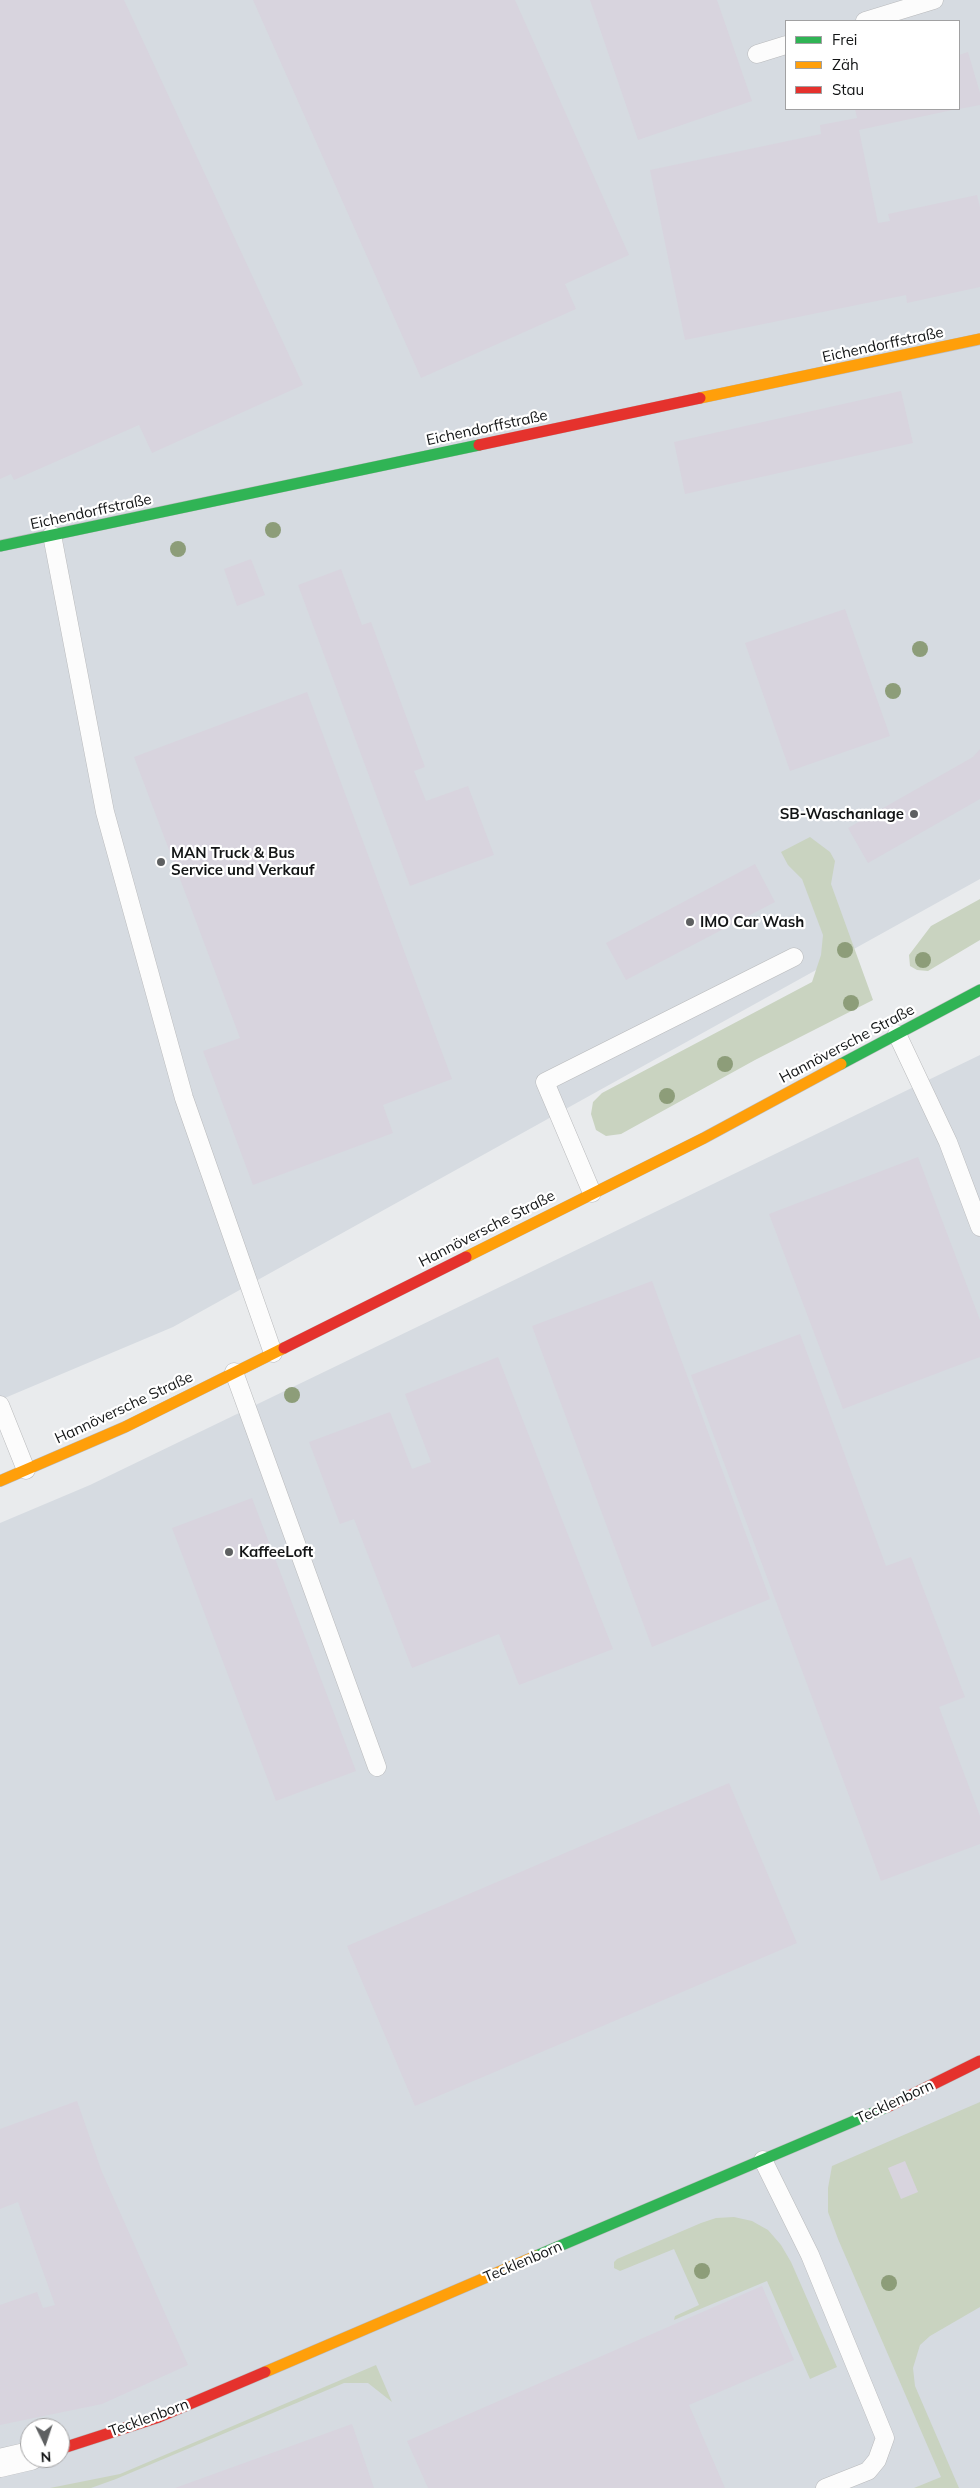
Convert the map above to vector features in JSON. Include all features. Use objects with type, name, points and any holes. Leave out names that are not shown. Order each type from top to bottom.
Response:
[{"type":"street","name":"Eichendorffstraße","points":[[0,546],[980,340]]},
{"type":"street","name":"Hannöversche Straße","points":[[0,1481],[125,1427],[704,1138],[980,990]]},
{"type":"street","name":"Tecklenborn","points":[[70,2446],[159,2417],[912,2096],[980,2061]]},
{"type":"street","points":[[0,2463],[20,2458]]},
{"type":"lane","points":[[868,20],[934,0]]},
{"type":"lane","points":[[757,54],[785,46]]},
{"type":"lane","points":[[52,535],[105,812],[184,1098],[273,1353]]},
{"type":"lane","points":[[592,1193],[545,1082],[794,957]]},
{"type":"lane","points":[[897,1034],[948,1142],[980,1227]]},
{"type":"lane","points":[[234,1372],[377,1767]]},
{"type":"lane","points":[[0,1405],[26,1470]]},
{"type":"lane","points":[[763,2160],[810,2254],[885,2438],[877,2460],[868,2471],[825,2488]]},
{"type":"shaded area","points":[[0,0],[980,0],[980,879],[173,1327],[0,1400]]},
{"type":"shaded area","points":[[980,1055],[980,2488],[0,2488],[0,1523],[90,1485]]},
{"type":"green space","points":[[810,837],[830,852],[835,861],[831,884],[873,1000],[755,1060],[621,1134],[606,1136],[596,1130],[591,1114],[593,1102],[602,1093],[812,982],[821,955],[823,935],[802,879],[788,865],[781,852]]},
{"type":"green space","points":[[980,899],[980,940],[928,971],[917,970],[910,966],[909,955],[931,926]]},
{"type":"green space","points":[[980,2102],[980,2307],[930,2336],[920,2345],[913,2368],[915,2386],[959,2488],[914,2488],[941,2477],[838,2239],[828,2212],[828,2188],[832,2166]]},
{"type":"green space","points":[[734,2217],[752,2221],[768,2230],[781,2245],[791,2262],[837,2367],[810,2379],[767,2281],[674,2320],[675,2316],[699,2305],[674,2249],[620,2271],[614,2268],[614,2262],[617,2259],[701,2223],[716,2218]]},
{"type":"green space","points":[[376,2365],[392,2402],[368,2383],[344,2383],[91,2488],[50,2488],[120,2474]]},
{"type":"building","points":[[0,0],[124,0],[303,385],[152,453],[139,425],[14,480],[11,474],[0,479]]},
{"type":"building","points":[[253,0],[515,0],[629,255],[565,284],[576,309],[421,378]]},
{"type":"building","points":[[590,0],[717,0],[752,101],[638,140]]},
{"type":"building","points":[[968,52],[980,93],[980,105],[960,109],[960,55]]},
{"type":"building","points":[[855,110],[952,110],[859,130],[878,223],[890,221],[888,214],[977,195],[980,207],[980,287],[907,303],[906,295],[685,340],[650,170],[821,134],[820,125],[857,118]]},
{"type":"building","points":[[901,391],[913,443],[685,494],[674,442]]},
{"type":"building","points":[[251,559],[265,595],[237,606],[224,569]]},
{"type":"building","points":[[341,569],[362,625],[371,622],[425,767],[414,771],[426,801],[468,786],[494,855],[410,886],[298,585]]},
{"type":"building","points":[[845,609],[890,736],[790,771],[745,643]]},
{"type":"building","points":[[307,692],[452,1079],[383,1105],[393,1133],[253,1185],[203,1051],[240,1038],[134,757]]},
{"type":"building","name":"SB-Waschanlage","points":[[980,749],[980,799],[868,863],[848,828],[973,757]]},
{"type":"building","name":"IMO Car Wash","points":[[755,864],[775,902],[626,980],[606,943]]},
{"type":"building","points":[[918,1157],[980,1320],[980,1357],[843,1409],[769,1214]]},
{"type":"building","points":[[652,1281],[770,1599],[652,1647],[532,1326]]},
{"type":"building","points":[[800,1334],[886,1566],[911,1557],[965,1697],[939,1707],[980,1816],[980,1844],[881,1881],[691,1375]]},
{"type":"building","points":[[498,1357],[613,1649],[519,1685],[499,1634],[412,1668],[354,1519],[340,1524],[309,1442],[390,1412],[412,1469],[431,1462],[405,1394]]},
{"type":"building","points":[[252,1498],[356,1771],[276,1801],[172,1528]]},
{"type":"building","points":[[729,1783],[797,1943],[415,2106],[347,1946]]},
{"type":"building","points":[[77,2101],[102,2172],[188,2365],[102,2404],[34,2418],[20,2418],[20,2421],[0,2425],[0,2305],[37,2292],[43,2308],[55,2305],[18,2202],[0,2209],[0,2129]]},
{"type":"building","points":[[905,2161],[918,2192],[901,2199],[888,2168]]},
{"type":"building","points":[[762,2286],[794,2360],[689,2405],[725,2488],[428,2488],[407,2441]]},
{"type":"building","points":[[352,2424],[374,2488],[175,2488]]},
{"type":"traffic: fast","points":[[0,546],[479,445]]},
{"type":"traffic: fast","points":[[841,1064],[980,990]]},
{"type":"traffic: fast","points":[[536,2256],[887,2107]]},
{"type":"traffic: slow","points":[[700,398],[980,339]]},
{"type":"traffic: slow","points":[[466,1257],[704,1138],[841,1064]]},
{"type":"traffic: slow","points":[[0,1481],[125,1427],[284,1348]]},
{"type":"traffic: slow","points":[[265,2372],[536,2256]]},
{"type":"traffic: jam","points":[[479,445],[700,398]]},
{"type":"traffic: jam","points":[[284,1348],[466,1257]]},
{"type":"traffic: jam","points":[[887,2107],[980,2061]]},
{"type":"traffic: jam","points":[[70,2446],[159,2417],[265,2372]]},
{"type":"place","name":"SB-Waschanlage","points":[[914,814]]},
{"type":"place","name":"MAN Truck & Bus Service und Verkauf","points":[[161,862]]},
{"type":"place","name":"IMO Car Wash","points":[[690,922]]},
{"type":"place","name":"KaffeeLoft","points":[[229,1552]]}]
